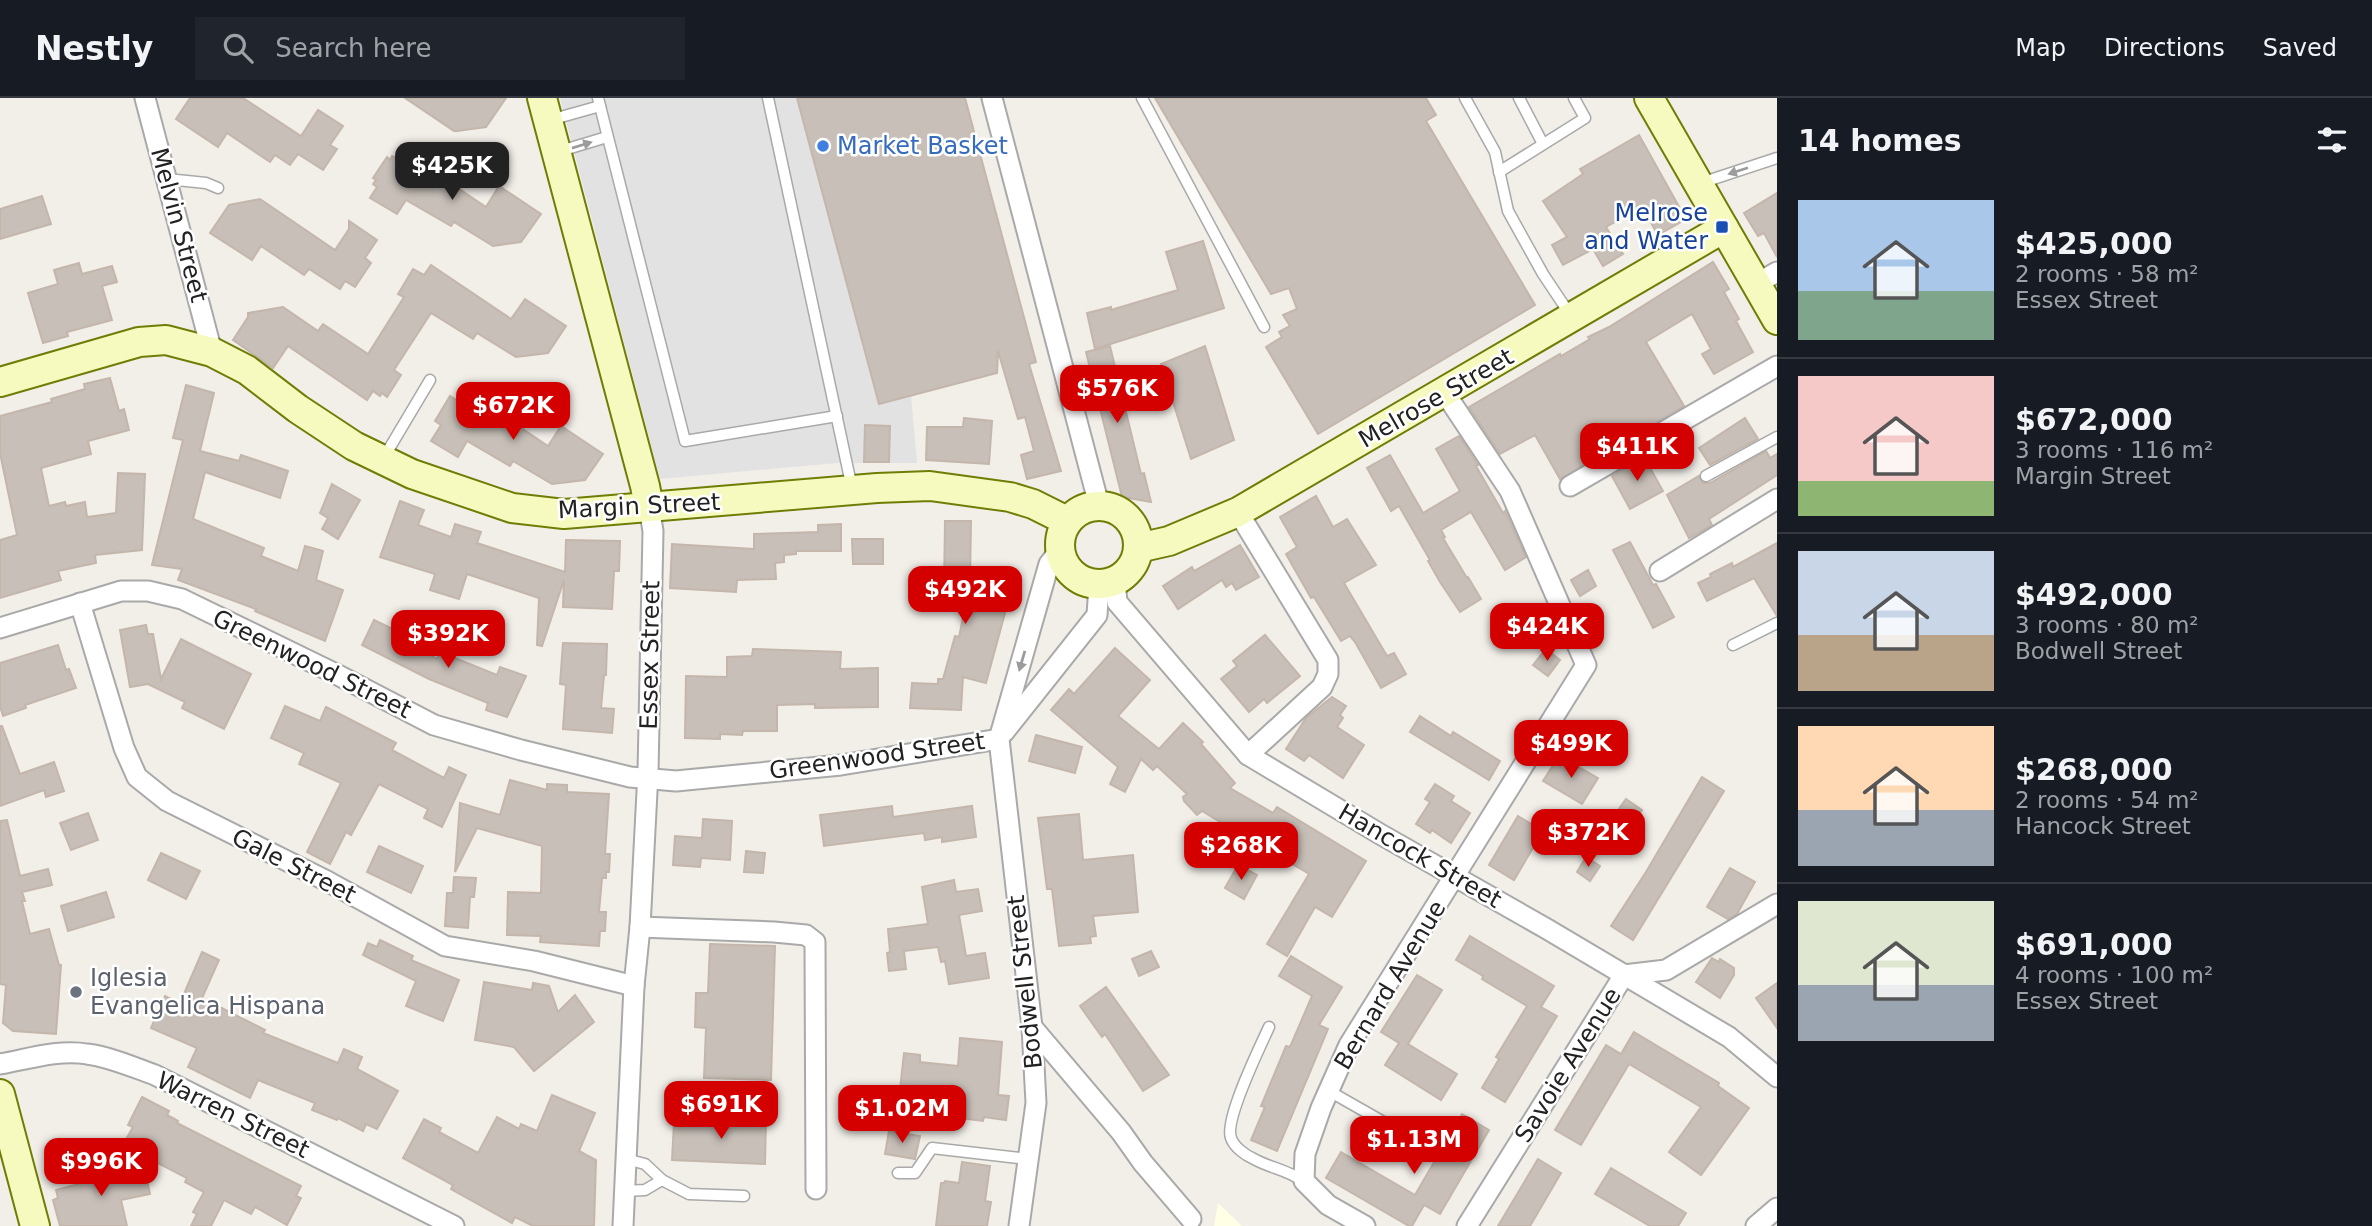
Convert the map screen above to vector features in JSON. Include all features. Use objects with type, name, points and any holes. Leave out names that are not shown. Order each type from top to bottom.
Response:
[{"type":"street","name":"Melvin Street","points":[[145,98],[212,352]]},
{"type":"street","points":[[992,98],[1099,505]]},
{"type":"street","points":[[1649,98],[1724,228],[1767,278],[1777,320]]},
{"type":"street","name":"Essex Street","points":[[545,109],[653,531],[647,778],[623,1226]]},
{"type":"street","name":"Melrose Street","points":[[1138,548],[1168,541],[1238,512],[1724,228]]},
{"type":"street","name":"Margin Street","points":[[0,382],[139,342],[166,340],[212,352],[247,370],[298,409],[354,446],[412,474],[512,508],[564,514],[930,486],[1010,497],[1033,504],[1067,521]]},
{"type":"street","points":[[1570,486],[1777,366]]},
{"type":"street","name":"Bernard Avenue","points":[[1304,1181],[1305,1154],[1349,1045],[1586,665],[1510,491],[1445,393]]},
{"type":"street","points":[[1660,571],[1777,499]]},
{"type":"street","points":[[1099,505],[1124,514],[1137,535],[1138,548],[1129,571],[1107,583],[1087,583],[1075,577],[1063,564],[1059,551],[1060,537],[1067,521],[1086,507],[1099,505]]},
{"type":"street","points":[[1238,512],[1328,660],[1328,674],[1322,687],[1248,755]]},
{"type":"street","name":"Bodwell Street","points":[[1020,1226],[1036,1103],[1032,1027],[999,738],[1049,564],[1059,551]]},
{"type":"street","points":[[999,738],[1097,615],[1107,583]]},
{"type":"street","name":"Hancock Street","points":[[1107,583],[1117,602],[1248,755],[1729,1037],[1777,1077]]},
{"type":"street","name":"Greenwood Street","points":[[0,628],[121,591],[148,591],[182,599],[434,725],[520,750],[631,777],[676,781],[841,765],[999,738]]},
{"type":"street","name":"Gale Street","points":[[80,603],[124,748],[136,777],[167,801],[327,881],[445,946],[534,961],[634,986]]},
{"type":"street","points":[[1624,975],[1666,970],[1777,904]]},
{"type":"street","points":[[640,928],[774,932],[806,935],[815,942],[816,1189]]},
{"type":"street","name":"Savoie Avenue","points":[[1467,1226],[1624,975]]},
{"type":"street","points":[[1032,1027],[1191,1219]]},
{"type":"street","name":"Warren Street","points":[[0,1064],[54,1054],[85,1053],[119,1062],[155,1075],[454,1226]]},
{"type":"street","points":[[0,1094],[35,1226]]},
{"type":"street","points":[[1304,1181],[1328,1205],[1365,1226]]},
{"type":"street","points":[[1756,1226],[1777,1208]]},
{"type":"lane","points":[[768,98],[853,491]]},
{"type":"lane","points":[[1142,98],[1264,327]]},
{"type":"lane","points":[[1465,98],[1495,152],[1508,211],[1543,274],[1572,318]]},
{"type":"lane","points":[[1519,98],[1543,144]]},
{"type":"lane","points":[[1499,172],[1585,118],[1574,98]]},
{"type":"lane","points":[[545,109],[599,102],[685,442],[837,416]]},
{"type":"lane","points":[[557,152],[607,137]]},
{"type":"lane","points":[[1698,184],[1777,158]]},
{"type":"lane","points":[[167,179],[206,183],[218,188]]},
{"type":"lane","points":[[383,460],[430,380]]},
{"type":"lane","points":[[1706,476],[1777,437]]},
{"type":"lane","points":[[1733,645],[1777,623]]},
{"type":"lane","points":[[1269,1027],[1231,1116],[1229,1135],[1236,1147],[1254,1159],[1292,1173],[1304,1181]]},
{"type":"lane","points":[[1329,1091],[1415,1139]]},
{"type":"lane","points":[[898,1173],[915,1174],[932,1149],[1028,1159]]},
{"type":"lane","points":[[626,1160],[645,1164],[662,1180],[689,1194],[744,1196]]},
{"type":"lane","points":[[625,1191],[645,1190],[662,1180]]},
{"type":"shaded area","points":[[560,98],[797,98],[879,404],[911,396],[917,463],[837,463],[660,479]]},
{"type":"shaded area","points":[[1218,1203],[1242,1226],[1214,1226]]},
{"type":"building","points":[[190,98],[243,98],[301,136],[318,110],[343,126],[330,145],[337,149],[323,170],[298,154],[290,165],[275,155],[270,162],[227,133],[218,147],[176,119]]},
{"type":"building","points":[[405,98],[506,98],[486,127],[454,131]]},
{"type":"building","points":[[797,98],[965,98],[1036,362],[1029,364],[1061,471],[1027,479],[1021,455],[1034,451],[1025,417],[1018,419],[998,351],[997,373],[879,404]]},
{"type":"building","points":[[1155,98],[1426,98],[1436,115],[1426,121],[1535,305],[1318,434],[1266,347],[1282,337],[1279,332],[1290,326],[1283,315],[1297,309],[1289,288],[1271,294]]},
{"type":"building","points":[[1639,135],[1686,219],[1658,235],[1642,207],[1606,227],[1623,254],[1603,266],[1593,249],[1563,265],[1552,245],[1567,237],[1543,201],[1583,174],[1580,169]]},
{"type":"building","points":[[406,153],[486,207],[499,186],[541,214],[521,242],[493,246],[454,222],[451,226],[406,200],[397,214],[370,198],[377,187],[373,184],[376,180],[373,178],[387,157],[390,160],[392,156],[400,160]]},
{"type":"building","points":[[1777,193],[1777,257],[1764,233],[1758,236],[1744,213]]},
{"type":"building","points":[[42,196],[51,224],[0,239],[0,209]]},
{"type":"building","points":[[260,199],[335,250],[349,229],[349,221],[377,240],[365,258],[371,263],[355,287],[345,281],[340,289],[309,269],[304,275],[261,246],[252,260],[210,233],[229,205]]},
{"type":"building","points":[[1203,241],[1224,308],[1095,349],[1087,313],[1111,307],[1111,310],[1178,290],[1166,252]]},
{"type":"building","points":[[1713,262],[1729,289],[1724,292],[1753,352],[1714,374],[1702,354],[1711,349],[1692,314],[1646,342],[1684,406],[1560,479],[1535,435],[1500,454],[1469,407],[1590,339],[1588,337],[1609,327]]},
{"type":"building","points":[[79,263],[82,274],[112,266],[117,282],[102,286],[112,320],[67,332],[68,336],[43,343],[28,293],[58,284],[54,270]]},
{"type":"building","points":[[431,265],[511,319],[525,299],[566,326],[548,353],[516,357],[477,333],[473,339],[431,313],[394,370],[401,375],[387,397],[373,391],[367,400],[288,346],[273,368],[233,340],[248,313],[283,307],[318,331],[323,324],[368,354],[404,297],[398,294],[413,269],[424,275]]},
{"type":"building","points":[[1110,346],[1141,474],[1144,473],[1151,502],[1122,497],[1086,352]]},
{"type":"building","points":[[1205,346],[1234,440],[1191,459],[1161,364]]},
{"type":"building","points":[[110,378],[119,411],[124,409],[129,430],[88,441],[91,454],[41,468],[49,506],[65,502],[66,506],[85,502],[87,517],[116,513],[118,473],[145,474],[142,550],[95,555],[96,563],[58,571],[61,580],[0,598],[0,540],[17,535],[0,453],[0,416],[52,402],[51,399],[85,389],[84,384]]},
{"type":"building","points":[[186,385],[214,393],[200,451],[239,461],[241,455],[288,471],[280,498],[205,472],[193,519],[264,548],[261,556],[298,571],[305,546],[323,551],[316,580],[343,590],[325,641],[255,611],[256,609],[178,580],[182,569],[152,565],[183,440],[173,438]]},
{"type":"building","points":[[468,392],[548,446],[561,426],[603,454],[585,480],[552,484],[513,461],[510,466],[467,441],[458,457],[431,441],[441,425],[435,421],[450,396],[461,403]]},
{"type":"building","points":[[964,418],[992,421],[989,464],[926,460],[927,427],[963,427]]},
{"type":"building","points":[[1745,418],[1758,439],[1710,465],[1699,448]]},
{"type":"building","points":[[865,425],[890,426],[889,462],[864,462]]},
{"type":"building","points":[[1459,436],[1478,465],[1476,466],[1503,513],[1505,511],[1526,557],[1505,570],[1471,512],[1441,530],[1445,537],[1443,538],[1481,599],[1460,612],[1440,582],[1399,506],[1391,511],[1367,468],[1390,455],[1423,513],[1460,491],[1436,449]]},
{"type":"building","points":[[1766,451],[1770,458],[1777,454],[1777,475],[1709,519],[1712,525],[1689,538],[1667,495],[1699,476],[1703,483],[1710,483]]},
{"type":"building","points":[[1644,457],[1663,491],[1630,509],[1612,476]]},
{"type":"building","points":[[332,484],[360,500],[338,539],[322,529],[328,518],[320,513]]},
{"type":"building","points":[[1316,496],[1333,527],[1347,519],[1376,565],[1344,583],[1387,656],[1394,653],[1406,674],[1381,688],[1350,636],[1341,641],[1314,597],[1311,598],[1286,554],[1297,547],[1280,517]]},
{"type":"building","points":[[400,501],[424,510],[418,525],[451,537],[455,524],[481,532],[477,543],[565,572],[566,540],[620,541],[619,571],[614,571],[612,609],[563,607],[564,580],[542,646],[537,645],[539,598],[467,574],[459,599],[430,590],[435,574],[380,557]]},
{"type":"building","points":[[945,521],[971,521],[970,582],[1011,591],[986,683],[963,677],[961,710],[910,708],[912,683],[938,684],[938,679],[943,679],[955,636],[959,637],[969,588],[944,588]]},
{"type":"building","points":[[841,524],[841,551],[796,551],[796,554],[784,555],[784,562],[775,563],[776,579],[737,580],[736,592],[670,588],[672,544],[754,549],[754,534],[818,532],[818,525]]},
{"type":"building","points":[[852,539],[883,539],[883,564],[853,564]]},
{"type":"building","points":[[1630,542],[1674,617],[1653,628],[1613,550]]},
{"type":"building","points":[[1777,543],[1777,616],[1754,578],[1707,601],[1698,583],[1711,577],[1710,574],[1732,563],[1733,567]]},
{"type":"building","points":[[1240,545],[1259,577],[1236,590],[1232,583],[1226,587],[1222,580],[1178,609],[1163,586],[1192,567],[1194,571]]},
{"type":"building","points":[[1588,570],[1596,586],[1580,596],[1571,580]]},
{"type":"building","points":[[374,620],[409,637],[406,643],[437,659],[440,652],[497,675],[500,667],[526,676],[507,717],[486,710],[488,703],[429,679],[362,645]]},
{"type":"building","points":[[146,625],[148,634],[153,634],[161,679],[181,639],[251,674],[224,729],[182,708],[185,702],[148,684],[130,687],[120,630]]},
{"type":"building","points":[[1265,635],[1300,676],[1267,703],[1264,699],[1249,712],[1221,679],[1237,666],[1233,661]]},
{"type":"building","points":[[563,643],[607,644],[601,708],[614,709],[612,733],[563,729],[566,685],[560,684]]},
{"type":"building","points":[[58,645],[66,670],[69,669],[76,688],[25,705],[26,708],[3,716],[0,706],[0,663]]},
{"type":"building","points":[[1115,648],[1150,680],[1118,716],[1159,749],[1183,723],[1203,742],[1201,744],[1235,783],[1230,788],[1273,813],[1277,807],[1366,861],[1332,917],[1315,907],[1287,956],[1267,944],[1309,874],[1274,853],[1277,848],[1238,825],[1235,831],[1202,811],[1197,815],[1184,801],[1183,797],[1187,794],[1157,766],[1153,770],[1141,759],[1125,792],[1110,784],[1118,767],[1051,710],[1069,689],[1074,694]]},
{"type":"building","points":[[753,649],[841,652],[840,669],[878,668],[878,707],[815,708],[815,704],[777,705],[777,731],[743,731],[742,735],[720,734],[720,739],[685,738],[686,676],[727,677],[727,657],[752,656]]},
{"type":"building","points":[[1546,649],[1560,660],[1548,676],[1533,665]]},
{"type":"building","points":[[1332,697],[1346,706],[1337,727],[1364,745],[1343,778],[1309,755],[1304,761],[1286,749],[1306,718]]},
{"type":"building","points":[[285,706],[320,721],[326,707],[396,743],[392,750],[444,778],[449,767],[466,775],[442,827],[424,818],[428,809],[379,784],[351,835],[346,832],[330,864],[307,852],[341,783],[299,764],[304,753],[271,738]]},
{"type":"building","points":[[1420,716],[1451,736],[1453,732],[1500,761],[1489,780],[1410,732]]},
{"type":"building","points":[[0,726],[20,774],[54,762],[64,791],[46,797],[44,790],[0,806]]},
{"type":"building","points":[[1036,735],[1082,747],[1075,773],[1029,761]]},
{"type":"building","points":[[1559,756],[1598,778],[1582,804],[1543,781]]},
{"type":"building","points":[[1702,777],[1724,791],[1633,940],[1611,926]]},
{"type":"building","points":[[510,780],[547,790],[547,784],[567,785],[567,792],[609,794],[605,854],[610,854],[609,872],[606,872],[606,878],[602,878],[599,912],[606,912],[605,931],[600,931],[599,946],[540,942],[541,936],[507,935],[508,892],[541,893],[542,846],[477,828],[455,872],[460,803],[500,815]]},
{"type":"building","points":[[1435,784],[1454,796],[1451,801],[1470,813],[1451,843],[1432,830],[1430,833],[1416,824],[1430,802],[1425,799]]},
{"type":"building","points":[[1626,799],[1642,810],[1623,839],[1609,830],[1609,823]]},
{"type":"building","points":[[892,806],[893,817],[972,806],[976,837],[942,842],[942,837],[925,840],[924,833],[824,846],[820,815]]},
{"type":"building","points":[[88,813],[98,840],[71,850],[60,823]]},
{"type":"building","points":[[1079,814],[1083,860],[1133,855],[1138,912],[1093,916],[1096,936],[1090,937],[1091,943],[1059,946],[1052,889],[1047,889],[1038,818]]},
{"type":"building","points":[[1518,816],[1543,831],[1514,880],[1489,865]]},
{"type":"building","points":[[703,819],[732,821],[730,860],[701,858],[700,867],[673,865],[675,836],[702,838]]},
{"type":"building","points":[[7,820],[20,876],[48,869],[52,885],[22,892],[25,901],[22,901],[30,934],[49,929],[61,965],[56,1034],[13,1031],[3,1023],[6,985],[0,984],[0,821]]},
{"type":"building","points":[[379,846],[423,866],[411,893],[367,872]]},
{"type":"building","points":[[746,851],[765,853],[763,873],[744,872]]},
{"type":"building","points":[[161,853],[200,871],[186,899],[148,880]]},
{"type":"building","points":[[1586,857],[1600,866],[1590,881],[1577,872]]},
{"type":"building","points":[[1238,865],[1257,875],[1244,899],[1225,888]]},
{"type":"building","points":[[1730,868],[1755,882],[1737,914],[1728,919],[1707,907]]},
{"type":"building","points":[[454,877],[476,878],[474,897],[470,897],[468,928],[445,926],[447,893],[453,893]]},
{"type":"building","points":[[954,880],[956,892],[978,889],[982,911],[959,915],[966,956],[985,953],[989,978],[949,984],[945,961],[941,962],[938,947],[904,951],[906,969],[889,971],[888,929],[928,924],[922,887]]},
{"type":"building","points":[[106,892],[114,917],[68,931],[61,906]]},
{"type":"building","points":[[1470,936],[1554,986],[1541,1007],[1557,1016],[1505,1102],[1482,1088],[1499,1059],[1496,1057],[1527,1006],[1456,960]]},
{"type":"building","points":[[380,940],[413,956],[411,960],[459,980],[443,1021],[406,1006],[416,981],[363,955],[368,943],[377,947]]},
{"type":"building","points":[[710,944],[775,946],[771,1080],[704,1078],[706,1028],[695,1027],[696,993],[708,993]]},
{"type":"building","points":[[1151,951],[1159,967],[1139,976],[1132,959]]},
{"type":"building","points":[[202,952],[219,960],[202,998],[265,1030],[263,1033],[338,1063],[344,1049],[362,1057],[357,1069],[398,1091],[377,1129],[366,1124],[363,1131],[338,1118],[337,1120],[312,1110],[315,1103],[258,1080],[250,1098],[188,1067],[197,1048],[151,1028],[165,996],[180,1003]]},
{"type":"building","points":[[1291,956],[1342,987],[1319,1025],[1328,1029],[1277,1151],[1251,1140],[1265,1107],[1261,1106],[1286,1046],[1290,1047],[1312,996],[1279,976]]},
{"type":"building","points":[[1712,958],[1719,962],[1720,959],[1734,968],[1734,975],[1720,998],[1696,982]]},
{"type":"building","points":[[1417,975],[1442,990],[1408,1044],[1457,1074],[1441,1100],[1385,1065],[1399,1043],[1381,1032]]},
{"type":"building","points":[[484,982],[532,990],[533,983],[549,986],[558,1012],[575,995],[594,1022],[534,1071],[514,1047],[475,1040]]},
{"type":"building","points":[[1777,983],[1777,1028],[1756,998]]},
{"type":"building","points":[[1106,987],[1169,1075],[1143,1091],[1105,1034],[1102,1037],[1080,1006]]},
{"type":"building","points":[[1634,1032],[1719,1083],[1718,1086],[1749,1108],[1701,1175],[1669,1152],[1701,1107],[1629,1064],[1581,1145],[1555,1130],[1606,1045],[1621,1054]]},
{"type":"building","points":[[960,1038],[1002,1042],[998,1095],[1009,1096],[1006,1120],[984,1117],[983,1121],[951,1117],[953,1102],[948,1101],[950,1089],[917,1085],[916,1092],[900,1090],[904,1053],[920,1055],[920,1062],[958,1066]]},
{"type":"building","points":[[552,1095],[595,1113],[579,1151],[596,1160],[594,1226],[533,1226],[515,1217],[512,1223],[451,1189],[453,1185],[403,1158],[424,1119],[441,1128],[439,1132],[478,1153],[497,1117],[519,1129],[521,1124],[537,1131]]},
{"type":"building","points":[[142,1097],[169,1111],[167,1115],[178,1121],[177,1123],[301,1186],[296,1196],[301,1198],[287,1225],[255,1207],[251,1214],[224,1200],[211,1226],[191,1226],[197,1214],[193,1212],[204,1192],[185,1182],[187,1178],[152,1160],[156,1159],[124,1143],[133,1127],[128,1125]]},
{"type":"building","points":[[1462,1114],[1489,1130],[1440,1214],[1424,1205],[1412,1226],[1409,1226],[1326,1178],[1341,1152],[1415,1195]]},
{"type":"building","points":[[698,1118],[766,1120],[765,1164],[672,1160],[674,1122],[698,1123]]},
{"type":"building","points":[[889,1131],[920,1136],[915,1159],[885,1154]]},
{"type":"building","points":[[1538,1159],[1561,1173],[1530,1226],[1498,1226]]},
{"type":"building","points":[[143,1162],[150,1194],[121,1200],[127,1226],[60,1226],[53,1200],[58,1198],[56,1190],[94,1180],[93,1176]]},
{"type":"building","points":[[962,1162],[990,1166],[985,1201],[991,1202],[987,1226],[936,1226],[941,1183],[959,1183]]},
{"type":"building","points":[[1611,1168],[1686,1213],[1678,1226],[1650,1226],[1595,1194]]},
{"type":"place","name":"Market Basket","points":[[823,146]]},
{"type":"place","name":"Melrose and Water","points":[[1722,227]]},
{"type":"place","name":"Iglesia Evangelica Hispana","points":[[76,992]]}]
